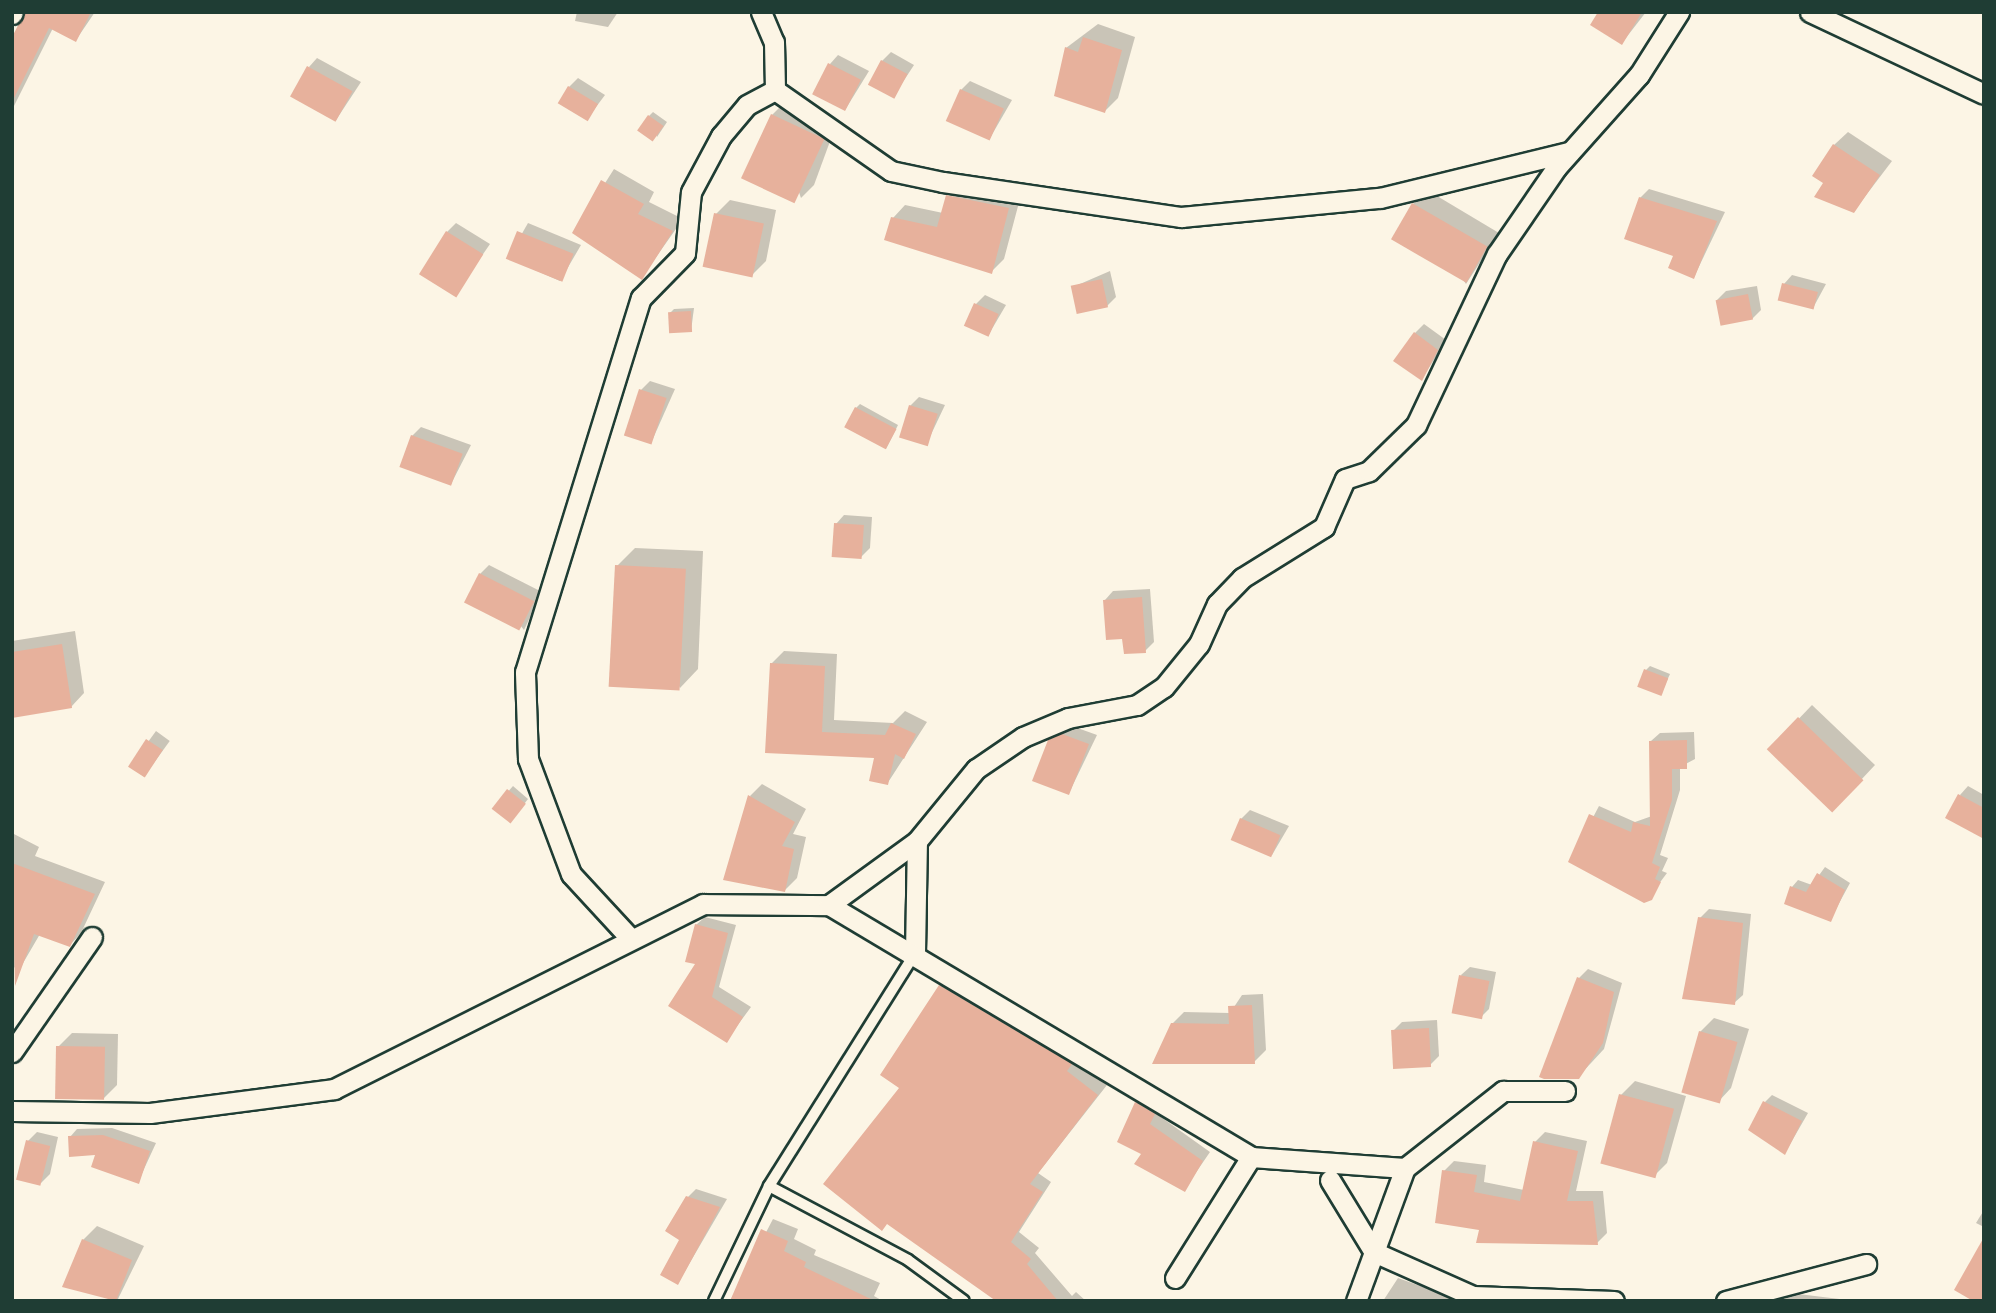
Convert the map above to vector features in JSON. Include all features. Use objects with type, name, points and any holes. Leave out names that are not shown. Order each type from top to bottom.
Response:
[{"type":"street","points":[[761,12],[774,42],[775,90]]},
{"type":"street","points":[[829,905],[917,841],[976,769],[1023,737],[1068,718],[1137,705],[1164,687],[1199,644],[1217,604],[1242,578],[1324,527],[1345,479],[1369,471],[1416,425],[1486,273],[1569,152],[1639,75],[1679,12]]},
{"type":"street","points":[[1810,12],[1984,94]]},
{"type":"street","points":[[775,90],[891,171],[1181,217],[1380,198],[1569,152]]},
{"type":"street","points":[[631,939],[571,874],[528,759],[525,672],[641,298],[685,253],[691,192],[721,136],[747,105],[775,90]]},
{"type":"street","points":[[915,953],[917,841]]},
{"type":"street","points":[[12,1111],[150,1113],[334,1089],[703,904],[829,905],[915,953],[1251,1157],[1405,1168]]},
{"type":"street","points":[[12,1052],[92,937]]},
{"type":"street","points":[[1356,1301],[1405,1168],[1503,1091],[1565,1091]]},
{"type":"street","points":[[1175,1279],[1251,1157]]},
{"type":"street","points":[[1330,1180],[1374,1252],[1483,1298],[1614,1301]]},
{"type":"street","points":[[1726,1301],[1866,1264]]},
{"type":"lane","points":[[714,1301],[769,1186],[915,953]]},
{"type":"lane","points":[[769,1186],[908,1260],[964,1301]]},
{"type":"building","points":[[25,12],[91,12],[76,42],[49,28],[12,102],[12,37]]},
{"type":"building","points":[[1598,12],[1642,12],[1622,45],[1590,25]]},
{"type":"building","points":[[1083,37],[1122,50],[1105,113],[1054,96],[1065,47],[1078,52]]},
{"type":"building","points":[[881,60],[907,74],[894,99],[868,85]]},
{"type":"building","points":[[828,63],[861,80],[845,111],[812,94]]},
{"type":"building","points":[[307,66],[352,91],[336,122],[290,97]]},
{"type":"building","points":[[568,86],[598,104],[588,121],[558,103]]},
{"type":"building","points":[[960,89],[1004,109],[990,140],[946,121]]},
{"type":"building","points":[[771,114],[824,139],[794,203],[741,178]]},
{"type":"building","points":[[648,115],[664,126],[653,141],[637,131]]},
{"type":"building","points":[[1833,144],[1880,175],[1854,213],[1814,197],[1823,183],[1812,176]]},
{"type":"building","points":[[601,180],[644,204],[638,214],[673,231],[642,280],[572,233]]},
{"type":"building","points":[[946,195],[1009,208],[992,274],[884,240],[891,217],[937,227]]},
{"type":"building","points":[[1639,197],[1717,221],[1694,279],[1668,268],[1673,256],[1624,239]]},
{"type":"building","points":[[1412,203],[1487,246],[1466,283],[1391,239]]},
{"type":"building","points":[[714,213],[764,224],[752,277],[703,267]]},
{"type":"building","points":[[446,231],[483,254],[456,298],[419,274]]},
{"type":"building","points":[[517,231],[574,254],[562,282],[506,259]]},
{"type":"building","points":[[1102,279],[1108,307],[1077,314],[1071,286]]},
{"type":"building","points":[[1782,283],[1818,292],[1814,309],[1778,300]]},
{"type":"building","points":[[1748,294],[1753,320],[1721,326],[1716,300]]},
{"type":"building","points":[[974,303],[999,314],[988,337],[964,326]]},
{"type":"building","points":[[691,311],[692,332],[669,333],[668,312]]},
{"type":"building","points":[[1414,332],[1438,350],[1422,381],[1393,361]]},
{"type":"building","points":[[639,389],[667,398],[651,445],[624,436]]},
{"type":"building","points":[[909,405],[938,414],[928,446],[899,438]]},
{"type":"building","points":[[855,407],[896,429],[886,449],[844,427]]},
{"type":"building","points":[[411,435],[463,454],[451,486],[399,467]]},
{"type":"building","points":[[834,523],[864,525],[862,559],[832,557]]},
{"type":"building","points":[[615,565],[686,569],[680,691],[609,687]]},
{"type":"building","points":[[479,573],[534,601],[519,631],[464,602]]},
{"type":"building","points":[[1142,597],[1146,653],[1124,654],[1122,639],[1106,640],[1103,600]]},
{"type":"building","points":[[62,644],[72,708],[12,718],[12,652]]},
{"type":"building","points":[[770,663],[825,666],[822,732],[885,735],[891,723],[916,734],[904,759],[895,754],[888,785],[869,781],[874,758],[765,753]]},
{"type":"building","points":[[1644,669],[1668,678],[1661,696],[1637,687]]},
{"type":"building","points":[[1798,717],[1863,780],[1832,813],[1767,749]]},
{"type":"building","points":[[1062,734],[1089,744],[1069,795],[1032,781],[1048,740]]},
{"type":"building","points":[[146,739],[163,750],[145,778],[128,767]]},
{"type":"building","points":[[1687,740],[1687,769],[1672,769],[1672,800],[1652,863],[1660,867],[1655,879],[1661,882],[1652,900],[1644,903],[1568,862],[1589,814],[1631,832],[1633,822],[1650,826],[1649,741]]},
{"type":"building","points":[[507,789],[526,804],[511,823],[492,809]]},
{"type":"building","points":[[1958,794],[1984,808],[1984,839],[1945,818]]},
{"type":"building","points":[[748,795],[795,822],[782,846],[794,849],[785,892],[723,880]]},
{"type":"building","points":[[1240,818],[1281,835],[1271,857],[1231,840]]},
{"type":"building","points":[[12,863],[95,894],[70,947],[34,934],[15,986]]},
{"type":"building","points":[[1817,873],[1845,890],[1831,922],[1784,904],[1790,886],[1806,892]]},
{"type":"building","points":[[1698,917],[1743,923],[1735,1005],[1682,999]]},
{"type":"building","points":[[695,924],[728,933],[712,997],[743,1017],[727,1043],[668,1006],[695,964],[685,962]]},
{"type":"building","points":[[1459,975],[1489,981],[1482,1019],[1452,1013]]},
{"type":"building","points":[[1577,977],[1614,992],[1603,1043],[1579,1079],[1544,1079],[1539,1077]]},
{"type":"building","points":[[939,985],[1072,1064],[1067,1071],[1098,1095],[1030,1184],[1043,1192],[1011,1242],[1031,1259],[1027,1264],[1058,1301],[996,1301],[887,1224],[882,1231],[823,1184],[899,1088],[880,1075]]},
{"type":"building","points":[[1252,1005],[1255,1064],[1152,1064],[1171,1023],[1229,1024],[1228,1006]]},
{"type":"building","points":[[1429,1028],[1431,1067],[1393,1069],[1391,1030]]},
{"type":"building","points":[[1699,1031],[1737,1042],[1720,1104],[1681,1093]]},
{"type":"building","points":[[56,1046],[105,1047],[104,1100],[55,1099]]},
{"type":"building","points":[[1619,1094],[1674,1109],[1655,1178],[1600,1164]]},
{"type":"building","points":[[1763,1101],[1802,1121],[1785,1155],[1748,1130]]},
{"type":"building","points":[[1135,1102],[1155,1114],[1150,1124],[1203,1161],[1185,1192],[1134,1164],[1141,1154],[1117,1142]]},
{"type":"building","points":[[103,1135],[150,1151],[139,1184],[91,1167],[95,1155],[69,1157],[68,1136]]},
{"type":"building","points":[[26,1140],[50,1146],[40,1186],[16,1180]]},
{"type":"building","points":[[1533,1141],[1578,1151],[1567,1201],[1593,1201],[1598,1245],[1476,1243],[1479,1230],[1435,1223],[1442,1170],[1477,1175],[1474,1192],[1520,1201]]},
{"type":"building","points":[[686,1196],[720,1207],[678,1285],[660,1275],[679,1240],[665,1231]]},
{"type":"building","points":[[761,1229],[788,1241],[784,1251],[806,1262],[804,1267],[875,1301],[730,1301]]},
{"type":"building","points":[[1984,1237],[1984,1301],[1973,1301],[1954,1290]]},
{"type":"building","points":[[82,1239],[132,1260],[116,1301],[62,1287]]}]
